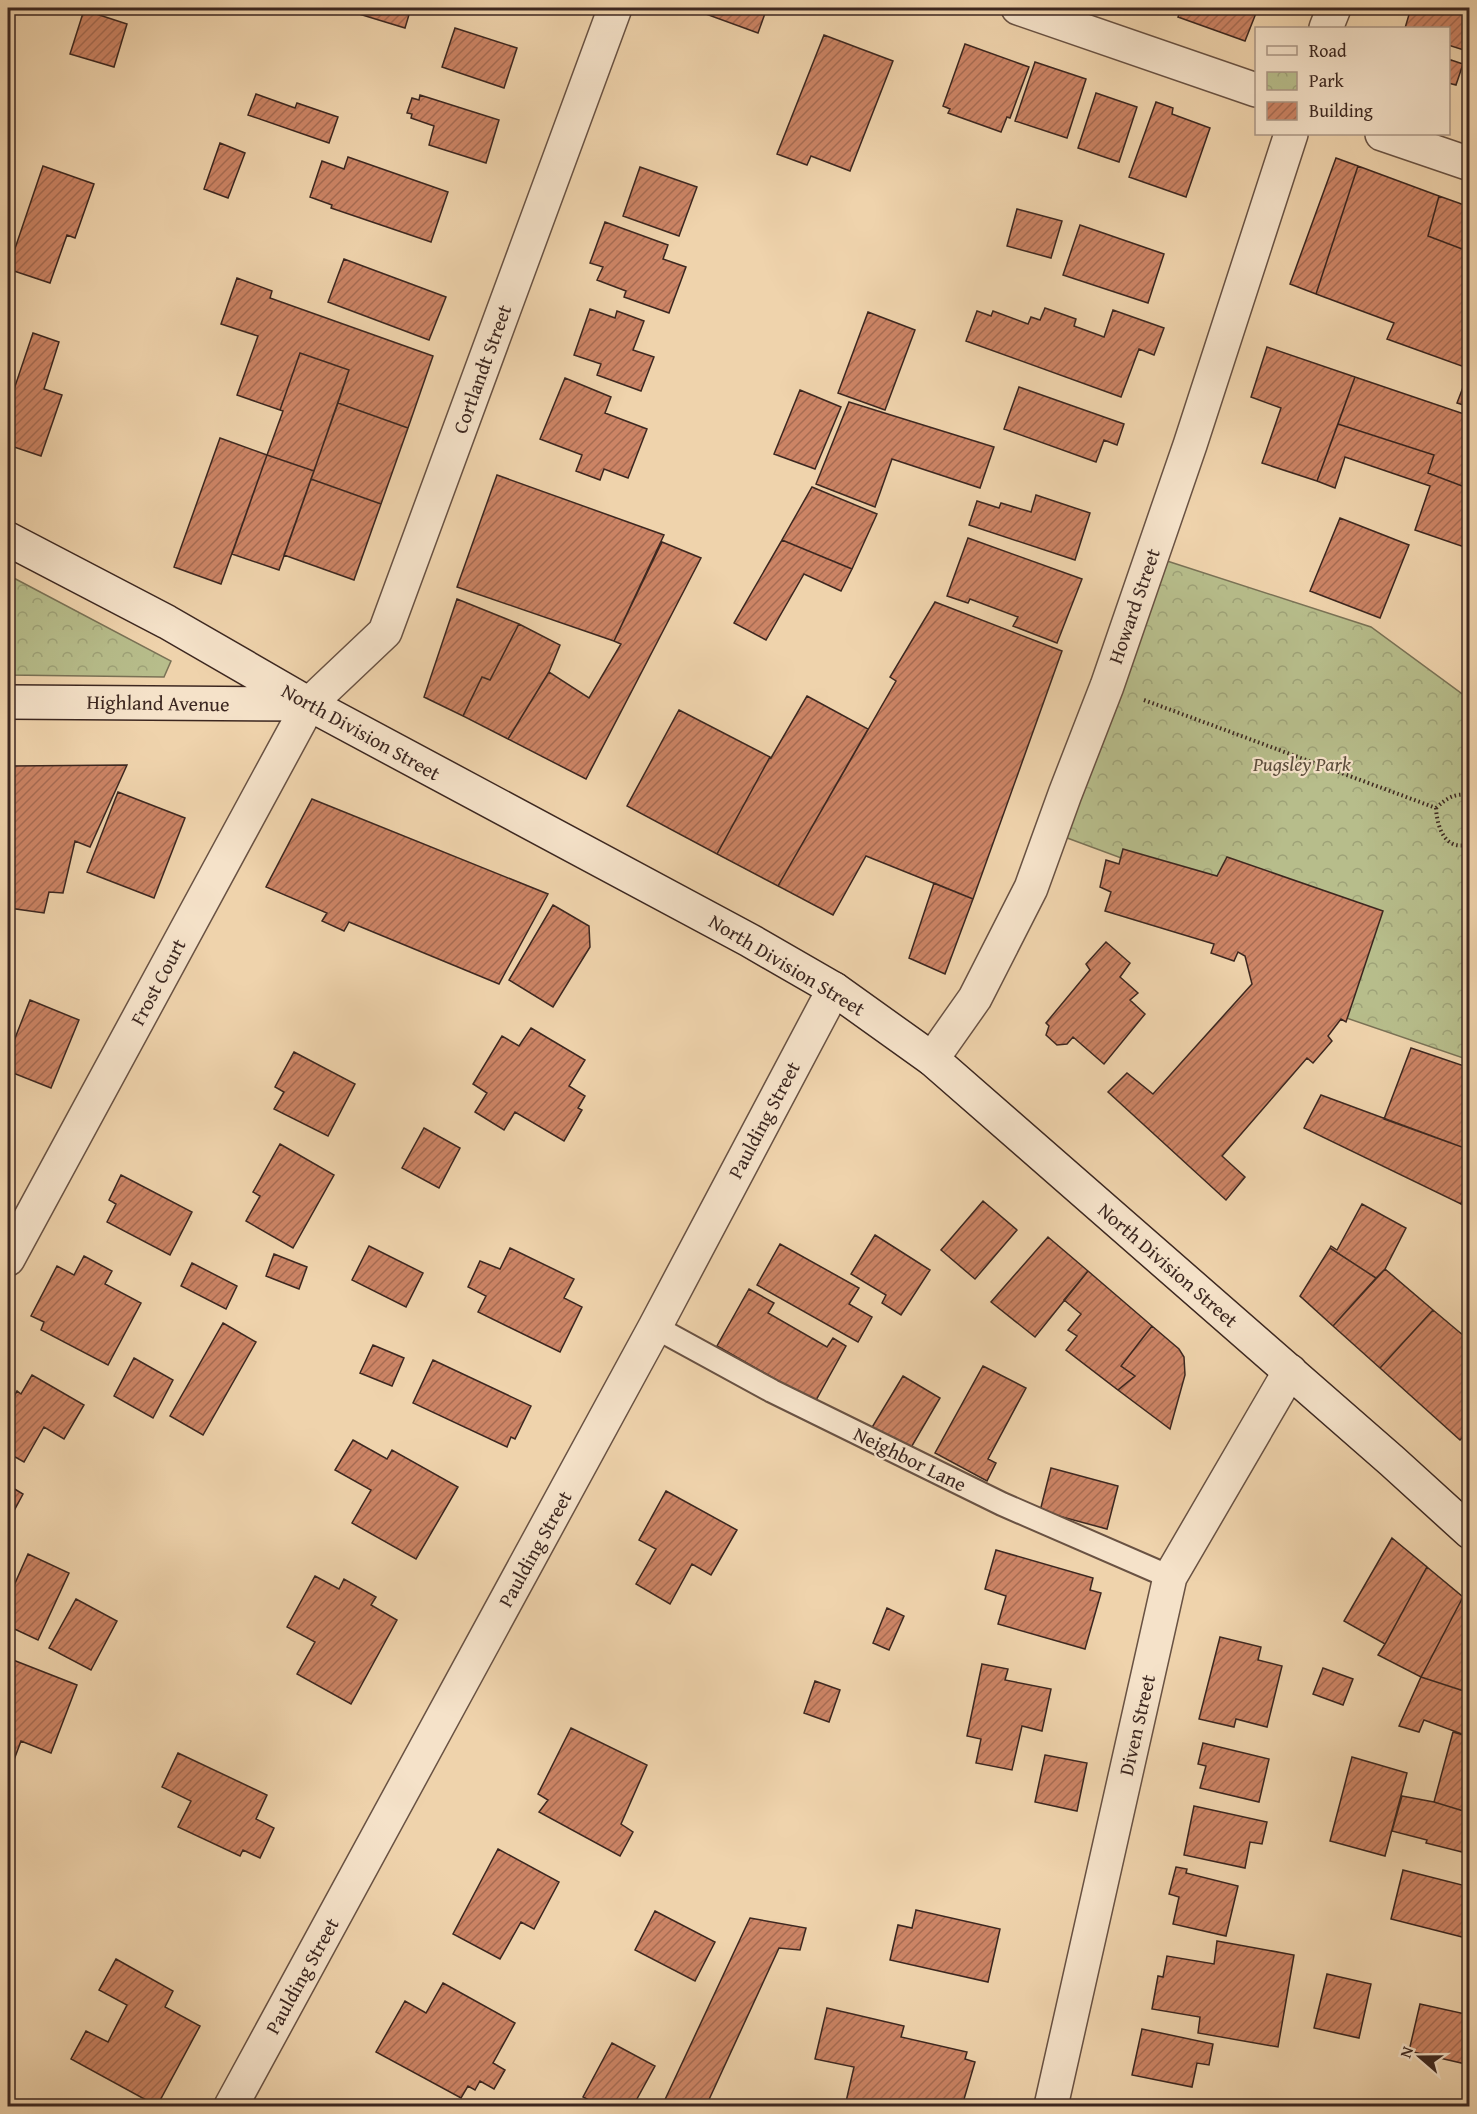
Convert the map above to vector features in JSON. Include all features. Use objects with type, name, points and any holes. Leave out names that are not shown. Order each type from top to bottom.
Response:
[{"type":"street","name":"Cortlandt Street","points":[[309,704],[385,632],[615,8]]},
{"type":"street","points":[[1018,8],[1255,89]]},
{"type":"street","points":[[1326,27],[1334,8]]},
{"type":"street","name":"Howard Street","points":[[932,1059],[975,998],[1031,888],[1107,686],[1190,445],[1291,135]]},
{"type":"street","points":[[1385,135],[1470,164]]},
{"type":"street","name":"North Division Street","points":[[8,539],[167,622],[309,704],[749,940],[834,989],[932,1059],[1290,1371],[1470,1532]]},
{"type":"street","name":"Highland Avenue","points":[[8,702],[309,704]]},
{"type":"street","name":"Frost Court","points":[[8,1259],[309,704]]},
{"type":"street","name":"Paulding Street","points":[[231,2106],[655,1327],[834,989]]},
{"type":"street","name":"Diven Street","points":[[1052,2106],[1170,1577],[1290,1371]]},
{"type":"lane","name":"Neighbor Lane","points":[[655,1327],[772,1391],[1002,1504],[1170,1577]]},
{"type":"path","points":[[1107,686],[1436,808]]},
{"type":"path","points":[[1436,808],[1449,796],[1470,795]]},
{"type":"path","points":[[1436,808],[1437,825],[1443,836],[1451,844],[1464,846],[1470,844]]},
{"type":"green space","name":"Pugsley Park","points":[[1164,560],[1371,627],[1469,699],[1469,1060],[1326,1011],[1340,939],[1051,832]]},
{"type":"green space","points":[[8,575],[171,661],[164,677],[8,675]]},
{"type":"building","points":[[8,8],[16,8],[8,32]]},
{"type":"building","points":[[361,8],[411,8],[405,28],[359,14]]},
{"type":"building","points":[[693,8],[767,8],[758,33]]},
{"type":"building","points":[[1182,8],[1258,8],[1245,41],[1178,17]]},
{"type":"building","points":[[1411,8],[1470,8],[1470,52],[1450,46],[1450,27],[1405,27]]},
{"type":"building","points":[[84,10],[127,24],[114,67],[70,54]]},
{"type":"building","points":[[455,28],[517,48],[504,88],[442,67]]},
{"type":"building","points":[[824,35],[893,61],[850,171],[811,156],[807,165],[777,154]]},
{"type":"building","points":[[965,44],[1029,67],[1010,118],[1007,117],[1001,132],[948,113],[950,109],[943,106]]},
{"type":"building","points":[[1450,60],[1463,64],[1456,85],[1450,84]]},
{"type":"building","points":[[1035,62],[1086,79],[1067,138],[1015,121]]},
{"type":"building","points":[[1096,93],[1137,107],[1119,162],[1078,148]]},
{"type":"building","points":[[256,94],[295,108],[297,103],[338,117],[329,143],[248,115]]},
{"type":"building","points":[[420,95],[499,120],[486,163],[429,145],[434,126],[411,118],[412,114],[407,113],[412,98],[419,100]]},
{"type":"building","points":[[1156,102],[1173,108],[1172,114],[1210,128],[1186,197],[1129,177]]},
{"type":"building","points":[[220,143],[245,153],[228,198],[204,189]]},
{"type":"building","points":[[348,157],[448,192],[431,242],[331,208],[332,205],[310,197],[322,161],[344,169]]},
{"type":"building","points":[[1336,158],[1358,166],[1316,294],[1290,284]]},
{"type":"building","points":[[43,166],[94,184],[75,238],[67,235],[50,283],[8,269]]},
{"type":"building","points":[[1358,166],[1439,196],[1428,236],[1470,252],[1470,369],[1387,339],[1394,323],[1316,294]]},
{"type":"building","points":[[640,167],[697,187],[679,236],[623,216]]},
{"type":"building","points":[[1439,196],[1470,207],[1470,252],[1428,236]]},
{"type":"building","points":[[1017,209],[1062,221],[1051,258],[1007,246]]},
{"type":"building","points":[[605,222],[668,245],[663,259],[686,267],[669,313],[624,297],[626,291],[597,280],[603,267],[590,263]]},
{"type":"building","points":[[1080,225],[1164,254],[1148,303],[1063,275]]},
{"type":"building","points":[[344,259],[446,297],[429,340],[328,302]]},
{"type":"building","points":[[237,278],[272,291],[270,298],[433,356],[408,428],[338,403],[349,370],[300,353],[280,410],[237,395],[258,336],[221,324]]},
{"type":"building","points":[[1045,308],[1076,319],[1074,326],[1104,337],[1113,310],[1164,328],[1154,355],[1139,349],[1121,397],[966,341],[977,311],[991,316],[993,311],[1028,324],[1031,317],[1040,320]]},
{"type":"building","points":[[590,309],[615,318],[617,311],[644,321],[633,350],[654,357],[641,391],[597,375],[601,364],[574,355]]},
{"type":"building","points":[[868,312],[915,330],[885,410],[838,393]]},
{"type":"building","points":[[33,333],[59,342],[44,389],[62,395],[41,456],[8,445],[8,407]]},
{"type":"building","points":[[1267,347],[1355,377],[1317,481],[1262,463],[1281,408],[1251,397]]},
{"type":"building","points":[[300,353],[349,370],[314,471],[267,455]]},
{"type":"building","points":[[1470,369],[1470,407],[1457,403]]},
{"type":"building","points":[[1355,377],[1470,416],[1470,489],[1428,473],[1434,455],[1338,424]]},
{"type":"building","points":[[565,378],[611,397],[605,413],[647,429],[628,478],[604,469],[600,480],[576,471],[582,455],[540,439]]},
{"type":"building","points":[[1019,387],[1124,424],[1117,445],[1104,440],[1096,462],[1004,429]]},
{"type":"building","points":[[800,390],[841,407],[815,469],[774,454]]},
{"type":"building","points":[[849,402],[994,447],[980,488],[892,459],[875,507],[816,484]]},
{"type":"building","points":[[338,403],[408,428],[381,504],[311,479]]},
{"type":"building","points":[[1338,424],[1434,455],[1428,473],[1470,489],[1470,549],[1415,530],[1430,486],[1345,457],[1335,488],[1317,481]]},
{"type":"building","points":[[220,438],[267,455],[221,584],[174,567]]},
{"type":"building","points":[[267,455],[314,471],[279,570],[232,554]]},
{"type":"building","points":[[497,475],[664,535],[614,641],[457,587]]},
{"type":"building","points":[[311,479],[381,504],[354,580],[284,555]]},
{"type":"building","points":[[812,487],[877,514],[852,569],[782,540]]},
{"type":"building","points":[[1036,495],[1090,513],[1075,560],[969,525],[977,501],[999,508],[1001,503],[1031,512]]},
{"type":"building","points":[[1340,518],[1409,545],[1380,618],[1310,591]]},
{"type":"building","points":[[968,538],[1082,579],[1057,643],[1013,626],[1018,617],[970,599],[968,603],[947,596]]},
{"type":"building","points":[[782,540],[852,569],[841,591],[804,574],[766,640],[734,623]]},
{"type":"building","points":[[662,542],[701,558],[586,779],[508,739],[549,672],[589,698],[621,644],[614,641]]},
{"type":"building","points":[[457,599],[519,624],[490,680],[482,677],[463,716],[424,697]]},
{"type":"building","points":[[935,602],[1062,651],[973,899],[866,856],[833,915],[778,886],[896,681],[890,677]]},
{"type":"building","points":[[519,624],[560,645],[549,672],[508,739],[463,716],[482,677],[490,680]]},
{"type":"building","points":[[807,696],[868,729],[778,886],[717,854],[770,757]]},
{"type":"building","points":[[679,710],[770,757],[717,854],[627,806]]},
{"type":"building","points":[[127,765],[90,847],[75,841],[63,893],[49,892],[44,913],[9,908],[14,883],[8,880],[8,774],[11,766]]},
{"type":"building","points":[[118,792],[185,818],[154,898],[87,872]]},
{"type":"building","points":[[312,799],[548,894],[499,984],[349,922],[344,931],[322,921],[327,913],[266,887]]},
{"type":"building","points":[[1123,849],[1217,876],[1227,857],[1383,911],[1346,1022],[1341,1019],[1328,1036],[1332,1041],[1313,1063],[1307,1058],[1222,1156],[1245,1177],[1226,1200],[1108,1092],[1127,1073],[1153,1094],[1252,984],[1245,956],[1238,952],[1234,961],[1211,953],[1214,944],[1105,911],[1111,892],[1100,887],[1106,860],[1119,864]]},
{"type":"building","points":[[934,883],[973,899],[945,974],[909,958]]},
{"type":"building","points":[[553,905],[589,926],[590,947],[553,1007],[509,980]]},
{"type":"building","points":[[1106,942],[1130,963],[1120,977],[1138,993],[1130,1000],[1145,1014],[1104,1064],[1073,1037],[1067,1044],[1057,1045],[1046,1035],[1049,1026],[1046,1023],[1090,970],[1086,964]]},
{"type":"building","points":[[30,1000],[79,1020],[51,1088],[8,1071],[8,1056]]},
{"type":"building","points":[[531,1028],[585,1060],[569,1086],[585,1096],[578,1108],[582,1110],[564,1141],[515,1112],[504,1130],[475,1112],[487,1093],[473,1084],[502,1036],[519,1046]]},
{"type":"building","points":[[1411,1048],[1470,1068],[1470,1150],[1384,1119]]},
{"type":"building","points":[[294,1052],[355,1084],[328,1136],[274,1109],[284,1092],[275,1087]]},
{"type":"building","points":[[1321,1095],[1470,1150],[1470,1177],[1461,1204],[1304,1128]]},
{"type":"building","points":[[424,1128],[460,1148],[439,1188],[402,1168]]},
{"type":"building","points":[[280,1144],[334,1175],[293,1248],[246,1221],[260,1196],[253,1192]]},
{"type":"building","points":[[121,1175],[192,1212],[170,1255],[107,1222],[116,1204],[109,1200]]},
{"type":"building","points":[[1470,1177],[1470,1208],[1461,1204]]},
{"type":"building","points":[[983,1201],[1017,1230],[975,1279],[941,1250]]},
{"type":"building","points":[[1362,1204],[1406,1228],[1385,1269],[1376,1278],[1330,1248],[1331,1246],[1337,1250]]},
{"type":"building","points":[[875,1235],[930,1270],[901,1315],[882,1303],[886,1295],[851,1274]]},
{"type":"building","points":[[1048,1237],[1088,1271],[1035,1337],[991,1302]]},
{"type":"building","points":[[780,1244],[859,1288],[849,1304],[872,1317],[858,1342],[757,1285]]},
{"type":"building","points":[[369,1246],[423,1273],[406,1307],[352,1280]]},
{"type":"building","points":[[510,1248],[574,1279],[564,1298],[582,1307],[560,1352],[478,1312],[486,1296],[468,1287],[480,1261],[500,1269]]},
{"type":"building","points":[[1330,1248],[1376,1278],[1333,1326],[1300,1296]]},
{"type":"building","points":[[274,1254],[307,1267],[299,1289],[266,1276]]},
{"type":"building","points":[[84,1256],[112,1271],[105,1284],[141,1303],[108,1365],[41,1330],[44,1322],[31,1316],[57,1266],[74,1275]]},
{"type":"building","points":[[192,1263],[237,1286],[226,1309],[181,1286]]},
{"type":"building","points":[[1385,1269],[1433,1310],[1380,1368],[1333,1326]]},
{"type":"building","points":[[1088,1271],[1152,1326],[1121,1366],[1135,1376],[1118,1390],[1066,1350],[1077,1336],[1068,1330],[1081,1314],[1064,1300]]},
{"type":"building","points":[[749,1289],[774,1303],[768,1313],[827,1347],[833,1338],[846,1346],[815,1402],[717,1346]]},
{"type":"building","points":[[1433,1310],[1470,1341],[1470,1430],[1460,1440],[1380,1368]]},
{"type":"building","points":[[223,1323],[256,1342],[203,1435],[170,1416]]},
{"type":"building","points":[[1152,1326],[1179,1349],[1184,1357],[1185,1375],[1170,1429],[1118,1390],[1135,1376],[1121,1366]]},
{"type":"building","points":[[373,1345],[404,1358],[392,1386],[360,1373]]},
{"type":"building","points":[[134,1358],[173,1380],[153,1418],[114,1396]]},
{"type":"building","points":[[433,1360],[531,1406],[515,1439],[511,1437],[507,1447],[413,1403]]},
{"type":"building","points":[[983,1366],[1026,1388],[988,1459],[996,1463],[987,1481],[935,1453]]},
{"type":"building","points":[[32,1375],[84,1405],[64,1439],[44,1427],[24,1462],[8,1453],[8,1408],[17,1391],[21,1394]]},
{"type":"building","points":[[903,1376],[940,1398],[909,1451],[871,1429]]},
{"type":"building","points":[[353,1440],[387,1459],[392,1450],[458,1487],[416,1559],[352,1523],[371,1490],[335,1470]]},
{"type":"building","points":[[1051,1468],[1118,1486],[1107,1529],[1040,1511]]},
{"type":"building","points":[[8,1485],[23,1494],[8,1522]]},
{"type":"building","points":[[666,1491],[737,1530],[711,1575],[692,1564],[670,1604],[636,1584],[656,1549],[639,1540]]},
{"type":"building","points":[[1392,1538],[1427,1567],[1385,1644],[1344,1621]]},
{"type":"building","points":[[996,1550],[1093,1578],[1090,1590],[1101,1593],[1085,1649],[998,1624],[1006,1596],[985,1589]]},
{"type":"building","points":[[28,1554],[69,1573],[38,1640],[8,1626],[8,1599]]},
{"type":"building","points":[[1427,1567],[1463,1597],[1421,1677],[1378,1655]]},
{"type":"building","points":[[315,1576],[339,1589],[344,1579],[376,1597],[371,1605],[397,1620],[351,1704],[297,1674],[315,1642],[287,1627]]},
{"type":"building","points":[[1463,1597],[1470,1602],[1470,1693],[1421,1677]]},
{"type":"building","points":[[76,1599],[117,1621],[91,1670],[49,1648]]},
{"type":"building","points":[[887,1608],[904,1616],[889,1650],[873,1643]]},
{"type":"building","points":[[1220,1637],[1261,1647],[1258,1660],[1282,1666],[1267,1727],[1236,1719],[1234,1727],[1199,1719]]},
{"type":"building","points":[[8,1658],[77,1685],[51,1753],[21,1741],[8,1776]]},
{"type":"building","points":[[982,1664],[1008,1669],[1005,1680],[1051,1689],[1042,1731],[1022,1726],[1012,1770],[976,1763],[981,1739],[967,1736]]},
{"type":"building","points":[[1323,1668],[1353,1679],[1343,1705],[1313,1694]]},
{"type":"building","points":[[1421,1677],[1470,1693],[1470,1737],[1424,1720],[1419,1732],[1399,1726]]},
{"type":"building","points":[[815,1681],[840,1690],[829,1722],[804,1713]]},
{"type":"building","points":[[571,1728],[647,1765],[621,1824],[633,1832],[620,1856],[539,1812],[548,1800],[538,1794]]},
{"type":"building","points":[[1453,1732],[1470,1737],[1470,1813],[1434,1802]]},
{"type":"building","points":[[1203,1743],[1269,1759],[1259,1802],[1200,1788],[1206,1766],[1198,1764]]},
{"type":"building","points":[[178,1753],[267,1795],[256,1819],[274,1828],[260,1858],[243,1850],[240,1856],[178,1827],[191,1801],[162,1787]]},
{"type":"building","points":[[1045,1755],[1087,1763],[1077,1811],[1035,1802]]},
{"type":"building","points":[[1352,1757],[1407,1773],[1385,1856],[1330,1841]]},
{"type":"building","points":[[1402,1796],[1434,1802],[1470,1813],[1470,1854],[1426,1843],[1427,1840],[1392,1831]]},
{"type":"building","points":[[1194,1806],[1267,1822],[1262,1844],[1250,1842],[1245,1868],[1184,1855]]},
{"type":"building","points":[[498,1849],[559,1882],[534,1929],[521,1922],[500,1959],[453,1934]]},
{"type":"building","points":[[1176,1867],[1187,1869],[1186,1873],[1238,1886],[1226,1936],[1173,1924],[1179,1897],[1169,1894]]},
{"type":"building","points":[[1403,1870],[1470,1887],[1470,1939],[1391,1919]]},
{"type":"building","points":[[916,1910],[1000,1929],[988,1982],[890,1960],[898,1925],[912,1928]]},
{"type":"building","points":[[655,1911],[715,1942],[695,1981],[635,1950]]},
{"type":"building","points":[[750,1918],[806,1928],[800,1950],[779,1948],[706,2106],[662,2106]]},
{"type":"building","points":[[1217,1941],[1294,1955],[1278,2047],[1198,2033],[1200,2017],[1152,2009],[1158,1976],[1163,1977],[1167,1956],[1214,1964]]},
{"type":"building","points":[[116,1959],[173,1991],[165,2007],[200,2026],[157,2106],[71,2059],[86,2031],[108,2042],[127,2005],[99,1990]]},
{"type":"building","points":[[1327,1974],[1371,1984],[1359,2038],[1314,2028]]},
{"type":"building","points":[[443,1983],[515,2023],[493,2063],[505,2070],[494,2089],[480,2081],[475,2090],[468,2086],[461,2098],[376,2052],[405,2001],[426,2013]]},
{"type":"building","points":[[1420,2004],[1470,2015],[1470,2065],[1409,2051]]},
{"type":"building","points":[[827,2008],[904,2026],[901,2037],[967,2052],[965,2059],[975,2062],[962,2106],[845,2106],[854,2067],[815,2059]]},
{"type":"building","points":[[1142,2029],[1213,2044],[1209,2065],[1197,2063],[1192,2087],[1132,2075]]},
{"type":"building","points":[[612,2043],[655,2066],[633,2106],[601,2106],[583,2097]]},
{"type":"building","points":[[1126,2100],[1156,2106],[1125,2106]]}]
